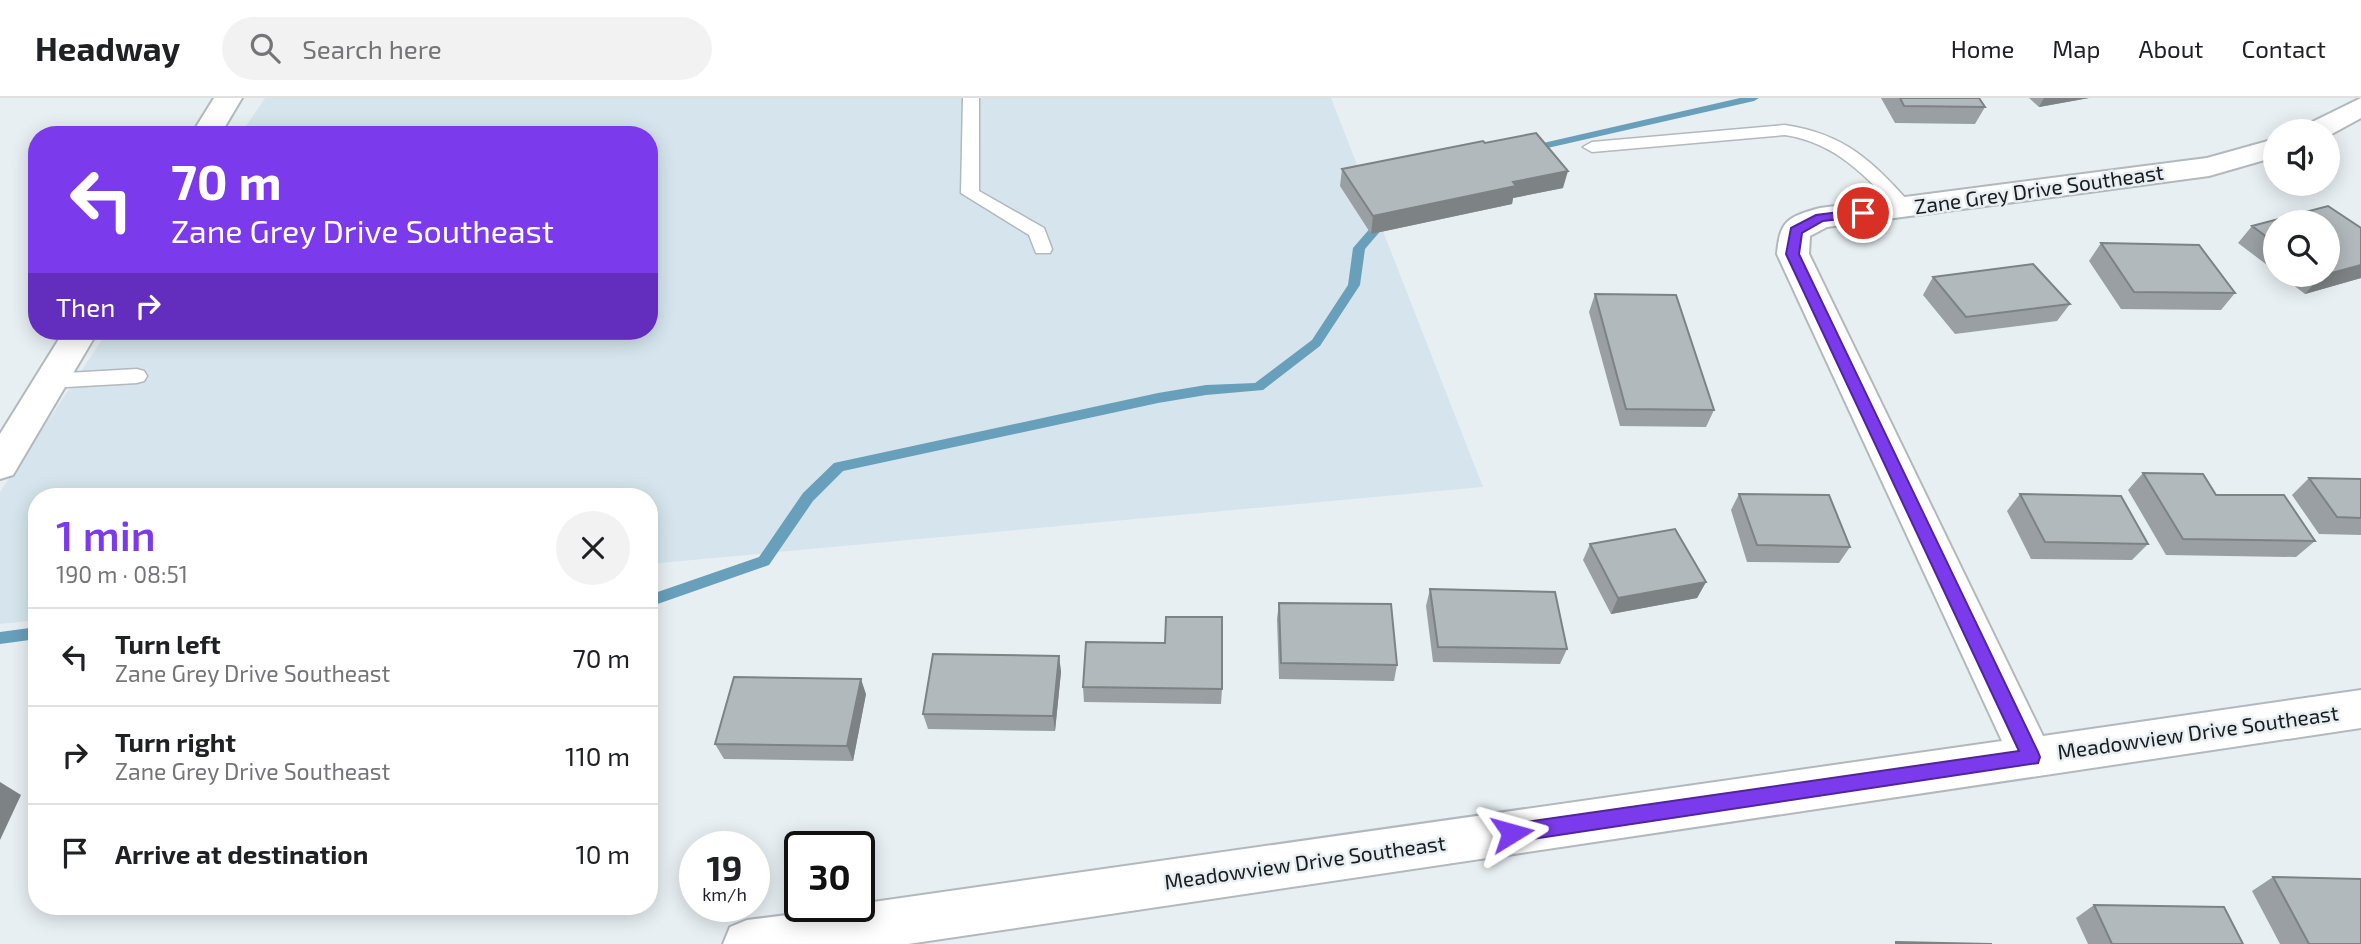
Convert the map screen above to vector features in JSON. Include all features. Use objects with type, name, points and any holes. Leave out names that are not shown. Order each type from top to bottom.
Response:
[{"type":"street","points":[[211,126],[228,98]]},
{"type":"street","points":[[2338,119],[2361,107]]},
{"type":"street","name":"Zane Grey Drive Southeast","points":[[2031,757],[1793,254],[1795,231],[1820,218],[2209,167],[2263,151]]},
{"type":"street","points":[[0,465],[75,340]]},
{"type":"street","name":"Meadowview Drive Southeast","points":[[747,944],[2361,709]]},
{"type":"lane","points":[[971,98],[970,193],[1037,232],[1043,249]]},
{"type":"lane","points":[[1591,147],[1785,130],[1811,132],[1837,143],[1863,163],[1905,208]]},
{"type":"lane","points":[[49,381],[138,376]]},
{"type":"shaded area","points":[[265,98],[1331,98],[1483,487],[658,563],[658,488],[28,488],[28,621],[0,624],[0,492],[102,340],[658,340],[658,126],[246,126]]},
{"type":"building","points":[[1900,98],[1979,98],[1985,107],[1904,106]]},
{"type":"building","points":[[1536,133],[1568,171],[1513,182],[1516,186],[1373,216],[1342,169],[1483,141],[1485,143]]},
{"type":"building","points":[[2328,206],[2334,210],[2313,210]]},
{"type":"building","points":[[2340,214],[2361,228],[2361,265],[2340,271]]},
{"type":"building","points":[[2263,223],[2263,234],[2252,226]]},
{"type":"building","points":[[2101,243],[2199,245],[2235,293],[2134,292]]},
{"type":"building","points":[[2033,264],[2070,304],[1966,317],[1933,277]]},
{"type":"building","points":[[1595,294],[1676,295],[1714,410],[1626,409]]},
{"type":"building","points":[[2143,473],[2203,474],[2216,495],[2284,495],[2315,541],[2183,539]]},
{"type":"building","points":[[2309,478],[2361,479],[2361,518],[2337,517]]},
{"type":"building","points":[[1739,494],[1829,495],[1850,547],[1757,545]]},
{"type":"building","points":[[2020,494],[2121,496],[2148,544],[2045,542]]},
{"type":"building","points":[[1675,529],[1706,582],[1618,598],[1590,544]]},
{"type":"building","points":[[1430,589],[1555,592],[1567,649],[1438,647]]},
{"type":"building","points":[[1279,603],[1391,604],[1397,665],[1281,663]]},
{"type":"building","points":[[1166,617],[1222,617],[1222,689],[1083,687],[1086,642],[1165,643]]},
{"type":"building","points":[[933,654],[1059,656],[1053,716],[923,714]]},
{"type":"building","points":[[734,677],[861,679],[847,746],[715,744]]},
{"type":"building","points":[[2273,877],[2361,879],[2361,944],[2309,944]]},
{"type":"building","points":[[2094,905],[2224,907],[2243,944],[2112,944]]},
{"type":"building","points":[[1896,942],[1991,944],[1896,944]]},
{"type":"waterway","points":[[1530,149],[1754,98]]},
{"type":"waterway","points":[[658,598],[764,561],[808,497],[839,467],[1158,398],[1206,390],[1258,387],[1316,343],[1354,285],[1359,248],[1383,221]]},
{"type":"waterway","points":[[0,638],[28,634]]},
{"type":"route","points":[[1512,833],[2031,757],[1793,254],[1795,231],[1820,218],[1863,213]]}]
